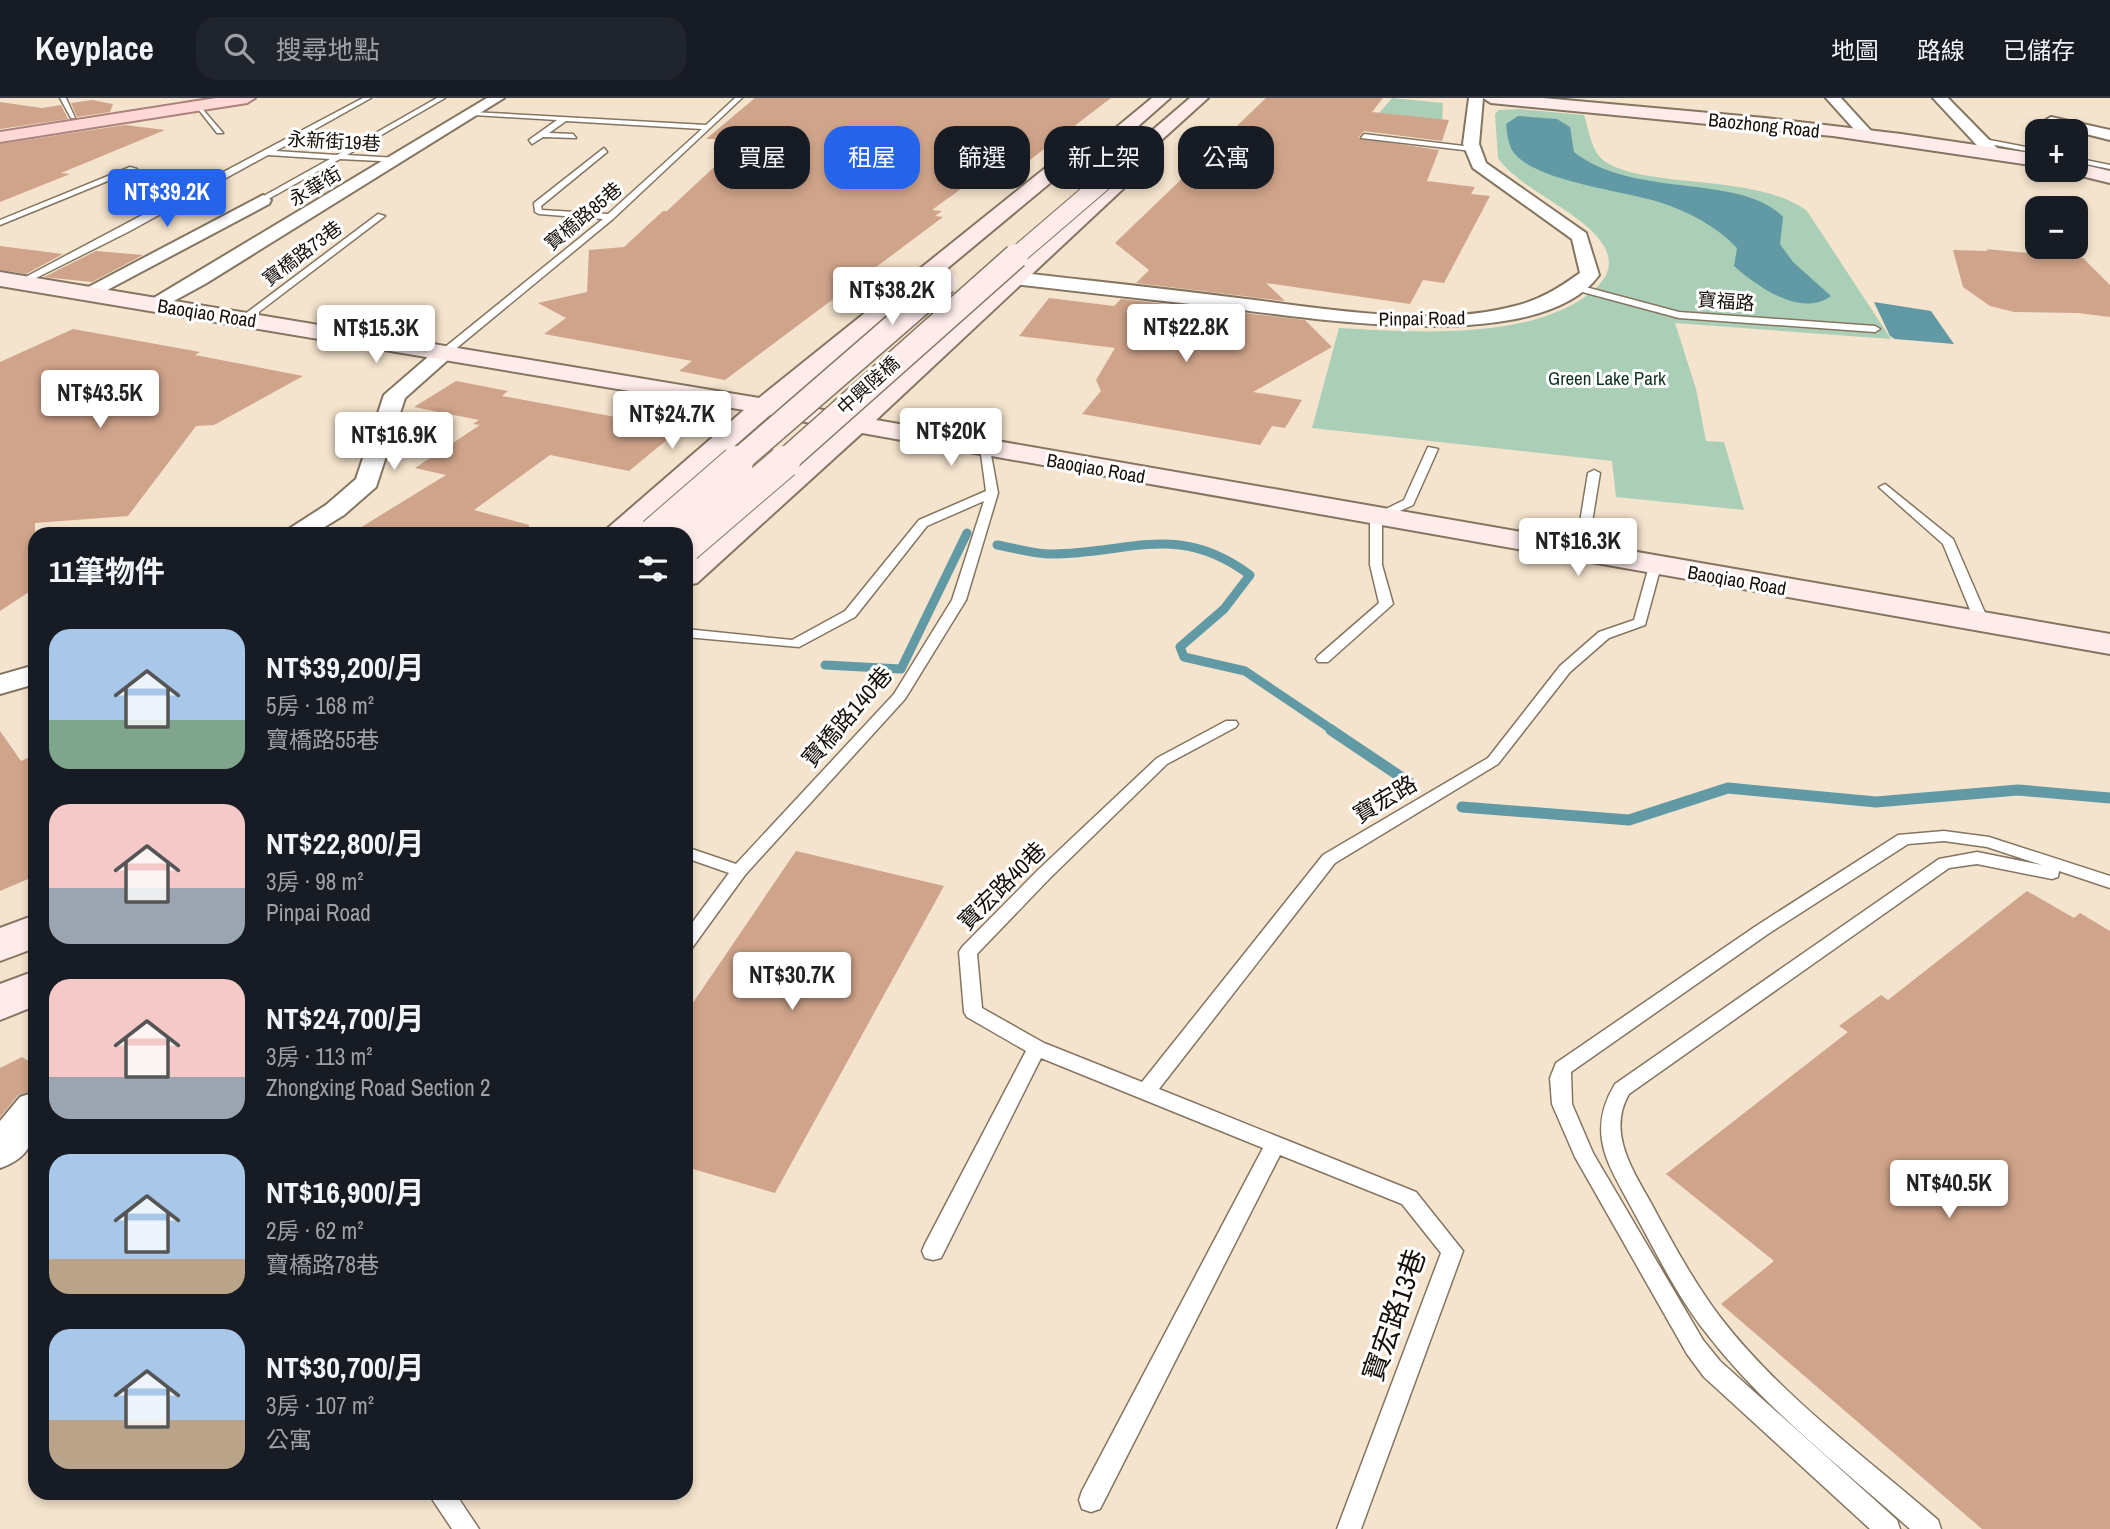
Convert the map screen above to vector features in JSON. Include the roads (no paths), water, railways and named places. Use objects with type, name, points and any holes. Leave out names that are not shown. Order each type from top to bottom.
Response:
[{"type":"main road","points":[[0,128],[73,117],[247,98]]},
{"type":"main road","points":[[0,136],[197,102]]},
{"type":"street","name":"永華街","points":[[152,305],[497,98]]},
{"type":"street","name":"中興陸橋","points":[[1128,126],[1162,98]]},
{"type":"street","name":"中興陸橋","points":[[1164,129],[1200,98]]},
{"type":"street","points":[[1476,98],[1472,149],[1479,165],[1580,237],[1590,275],[1578,288]]},
{"type":"street","name":"Baozhong Road","points":[[1490,98],[1987,146],[2025,157]]},
{"type":"street","points":[[1833,98],[1867,135]]},
{"type":"street","points":[[1940,98],[1987,146]]},
{"type":"street","points":[[2088,130],[2110,135]]},
{"type":"street","points":[[2088,170],[2109,172]]},
{"type":"street","points":[[624,527],[705,455],[1044,178]]},
{"type":"street","name":"中興陸橋","points":[[662,527],[1054,189]]},
{"type":"street","name":"中興陸橋","points":[[693,540],[727,513],[941,320],[1094,189]]},
{"type":"street","points":[[693,570],[931,357],[1112,189]]},
{"type":"street","points":[[89,292],[263,200]]},
{"type":"street","name":"Pinpai Road","points":[[1014,278],[1397,322],[1496,316],[1549,302],[1578,288]]},
{"type":"street","name":"Baoqiao Road","points":[[11,280],[126,297],[152,305],[857,424],[984,449],[2110,644]]},
{"type":"street","points":[[845,341],[931,357]]},
{"type":"street","points":[[306,527],[335,510],[367,482],[395,395],[443,354]]},
{"type":"street","points":[[705,455],[801,475]]},
{"type":"street","points":[[0,685],[28,676]]},
{"type":"street","points":[[0,1003],[28,990]]},
{"type":"street","points":[[0,1150],[28,1117]]},
{"type":"lane","points":[[62,98],[73,117]]},
{"type":"lane","points":[[11,280],[269,153],[368,98]]},
{"type":"lane","points":[[263,200],[442,98]]},
{"type":"lane","name":"寶橋路85巷","points":[[443,354],[610,217],[739,98]]},
{"type":"lane","points":[[197,102],[220,131]]},
{"type":"lane","points":[[474,113],[710,127]]},
{"type":"lane","points":[[532,142],[566,117]]},
{"type":"lane","points":[[541,135],[573,136]]},
{"type":"lane","points":[[1364,136],[1472,149]]},
{"type":"lane","points":[[1987,146],[2025,150]]},
{"type":"lane","points":[[604,150],[537,205],[538,212],[610,217]]},
{"type":"lane","name":"永新街19巷","points":[[269,153],[397,160]]},
{"type":"lane","points":[[2088,164],[2109,172]]},
{"type":"lane","points":[[0,223],[132,169]]},
{"type":"lane","name":"寶橋路73巷","points":[[244,319],[381,216]]},
{"type":"lane","name":"寶福路","points":[[1578,288],[1679,315],[1875,329]]},
{"type":"lane","name":"寶橋路140巷","points":[[693,934],[739,871],[900,696],[959,600],[992,494],[984,449]]},
{"type":"lane","points":[[1323,659],[1386,604],[1376,565],[1376,517],[1409,502],[1432,449]]},
{"type":"lane","points":[[1581,553],[1594,473]]},
{"type":"lane","points":[[1885,487],[1949,542],[1982,622]]},
{"type":"lane","points":[[693,634],[794,644],[850,614],[923,523],[992,494]]},
{"type":"lane","name":"寶宏路","points":[[1145,1093],[1329,859],[1493,761],[1565,669],[1604,635],[1640,622],[1655,566]]},
{"type":"lane","name":"寶宏路40巷","points":[[1145,1093],[1037,1048],[973,1012],[968,953],[1044,874],[1162,761],[1231,724]]},
{"type":"lane","points":[[1888,1529],[1712,1369],[1695,1347],[1585,1157],[1562,1104],[1560,1078],[1563,1068],[1762,929],[1904,839],[1944,836],[1989,842],[2110,883]]},
{"type":"lane","points":[[693,855],[739,871]]},
{"type":"lane","points":[[1929,1529],[1790,1404],[1724,1339],[1688,1287],[1622,1171],[1610,1137],[1610,1104],[1622,1089],[1945,863],[1977,858],[2002,861],[2045,870],[2110,894]]},
{"type":"lane","points":[[933,1251],[1037,1048]]},
{"type":"lane","name":"寶宏路13巷","points":[[1145,1093],[1409,1198],[1452,1251],[1349,1529]]},
{"type":"lane","points":[[1091,1500],[1275,1145]]},
{"type":"lane","points":[[445,1500],[467,1529]]},
{"type":"water","points":[[1518,116],[1557,119],[1570,127],[1574,152],[1598,166],[1655,182],[1741,195],[1764,204],[1783,217],[1780,244],[1793,262],[1831,296],[1807,304],[1780,297],[1755,283],[1734,266],[1737,248],[1711,226],[1691,215],[1659,202],[1557,177],[1522,161],[1512,150],[1506,124]]},
{"type":"water","points":[[1874,302],[1931,311],[1954,344],[1895,339],[1890,336]]},
{"type":"waterway","points":[[825,665],[901,669],[967,533]]},
{"type":"waterway","points":[[997,545],[1051,554],[1153,544],[1176,545],[1199,549],[1224,559],[1250,575],[1224,609],[1180,647],[1184,657],[1245,671],[1334,731]]},
{"type":"waterway","points":[[1331,730],[1410,783]]},
{"type":"waterway","points":[[1462,807],[1629,820],[1728,788],[1876,802],[2018,790],[2110,798]]},
{"type":"park label","name":"Green Lake Park","points":[[1607,378]]}]
